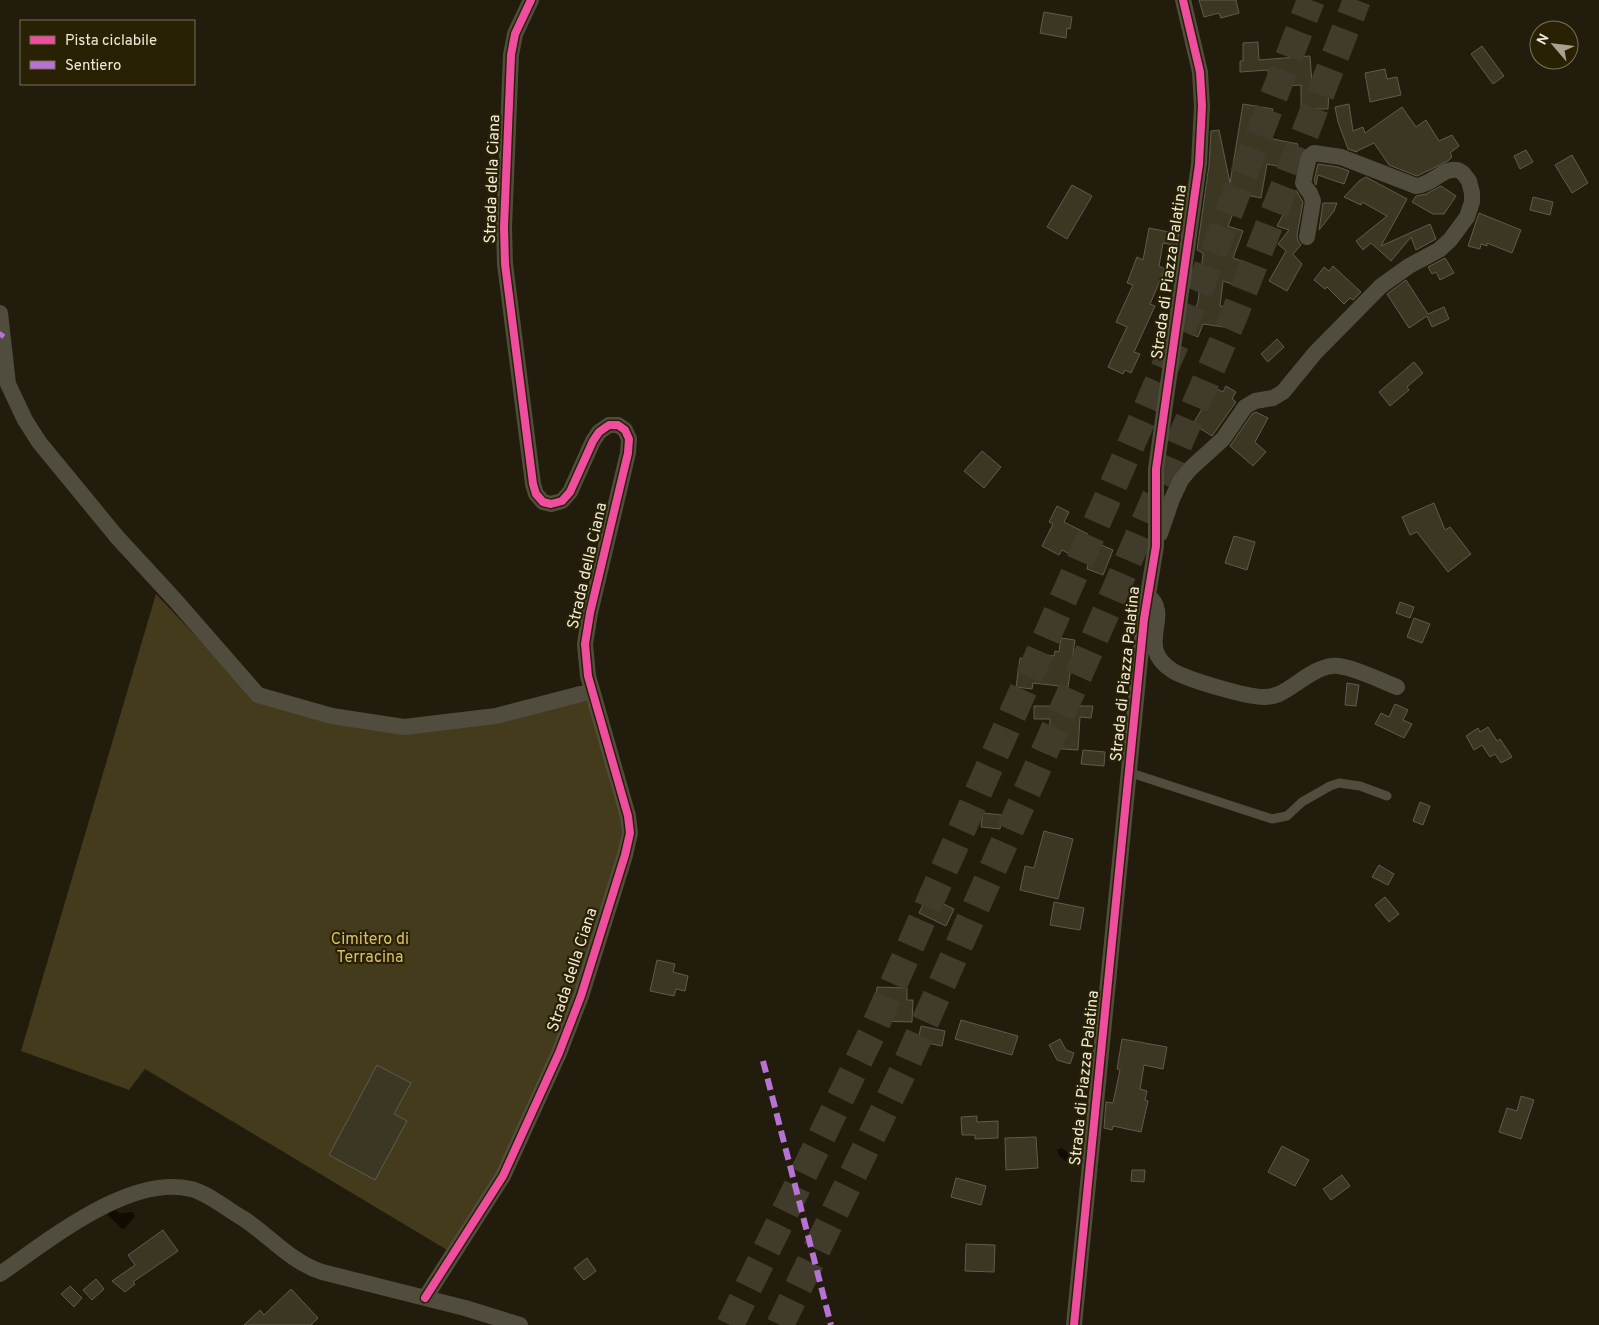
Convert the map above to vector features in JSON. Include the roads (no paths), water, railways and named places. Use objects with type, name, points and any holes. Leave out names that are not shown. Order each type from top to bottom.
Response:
[{"type":"street","name":"Strada della Ciana","points":[[425,1298],[503,1176],[552,1070],[579,1002],[630,833],[628,816],[586,665],[586,634],[626,467],[629,439],[625,430],[618,426],[609,425],[604,428],[594,441],[566,498],[551,504],[543,502],[539,498],[532,484],[504,264],[512,47],[517,29],[531,0]]},
{"type":"street","name":"Strada di Piazza Palatina","points":[[1074,1325],[1128,772],[1147,595],[1156,546],[1156,469],[1195,200],[1201,134],[1201,92],[1198,64],[1183,0]]},
{"type":"street","points":[[1156,546],[1175,492],[1191,468],[1216,446],[1249,404],[1273,398],[1283,392],[1314,353],[1381,286],[1408,266],[1434,253],[1445,245],[1469,212],[1472,202],[1471,187],[1466,177],[1458,170],[1449,170],[1428,184],[1416,186],[1341,157],[1314,153],[1309,156],[1304,179],[1304,186],[1310,193],[1313,201],[1307,237]]},
{"type":"street","points":[[0,313],[8,384],[26,420],[40,442],[117,537],[258,695],[332,716],[404,727],[496,716],[592,692]]},
{"type":"street","points":[[1147,595],[1156,603],[1158,608],[1154,641],[1160,658],[1174,672],[1195,680],[1251,696],[1266,697],[1280,693],[1323,669],[1336,666],[1347,668],[1397,687]]},
{"type":"street","points":[[0,1274],[95,1210],[151,1190],[179,1188],[195,1190],[212,1200],[254,1226],[288,1255],[308,1267],[465,1308],[520,1325]]},
{"type":"lane","points":[[1128,772],[1272,819],[1287,816],[1302,802],[1339,783],[1360,786],[1387,796]]},
{"type":"tunnel","points":[[730,1325],[872,1033],[1201,285],[1311,0]]},
{"type":"tunnel","points":[[780,1325],[906,1065],[1090,649],[1233,318],[1357,0]]},
{"type":"park label","name":"Cimitero di Terracina","points":[[370,949]]}]
